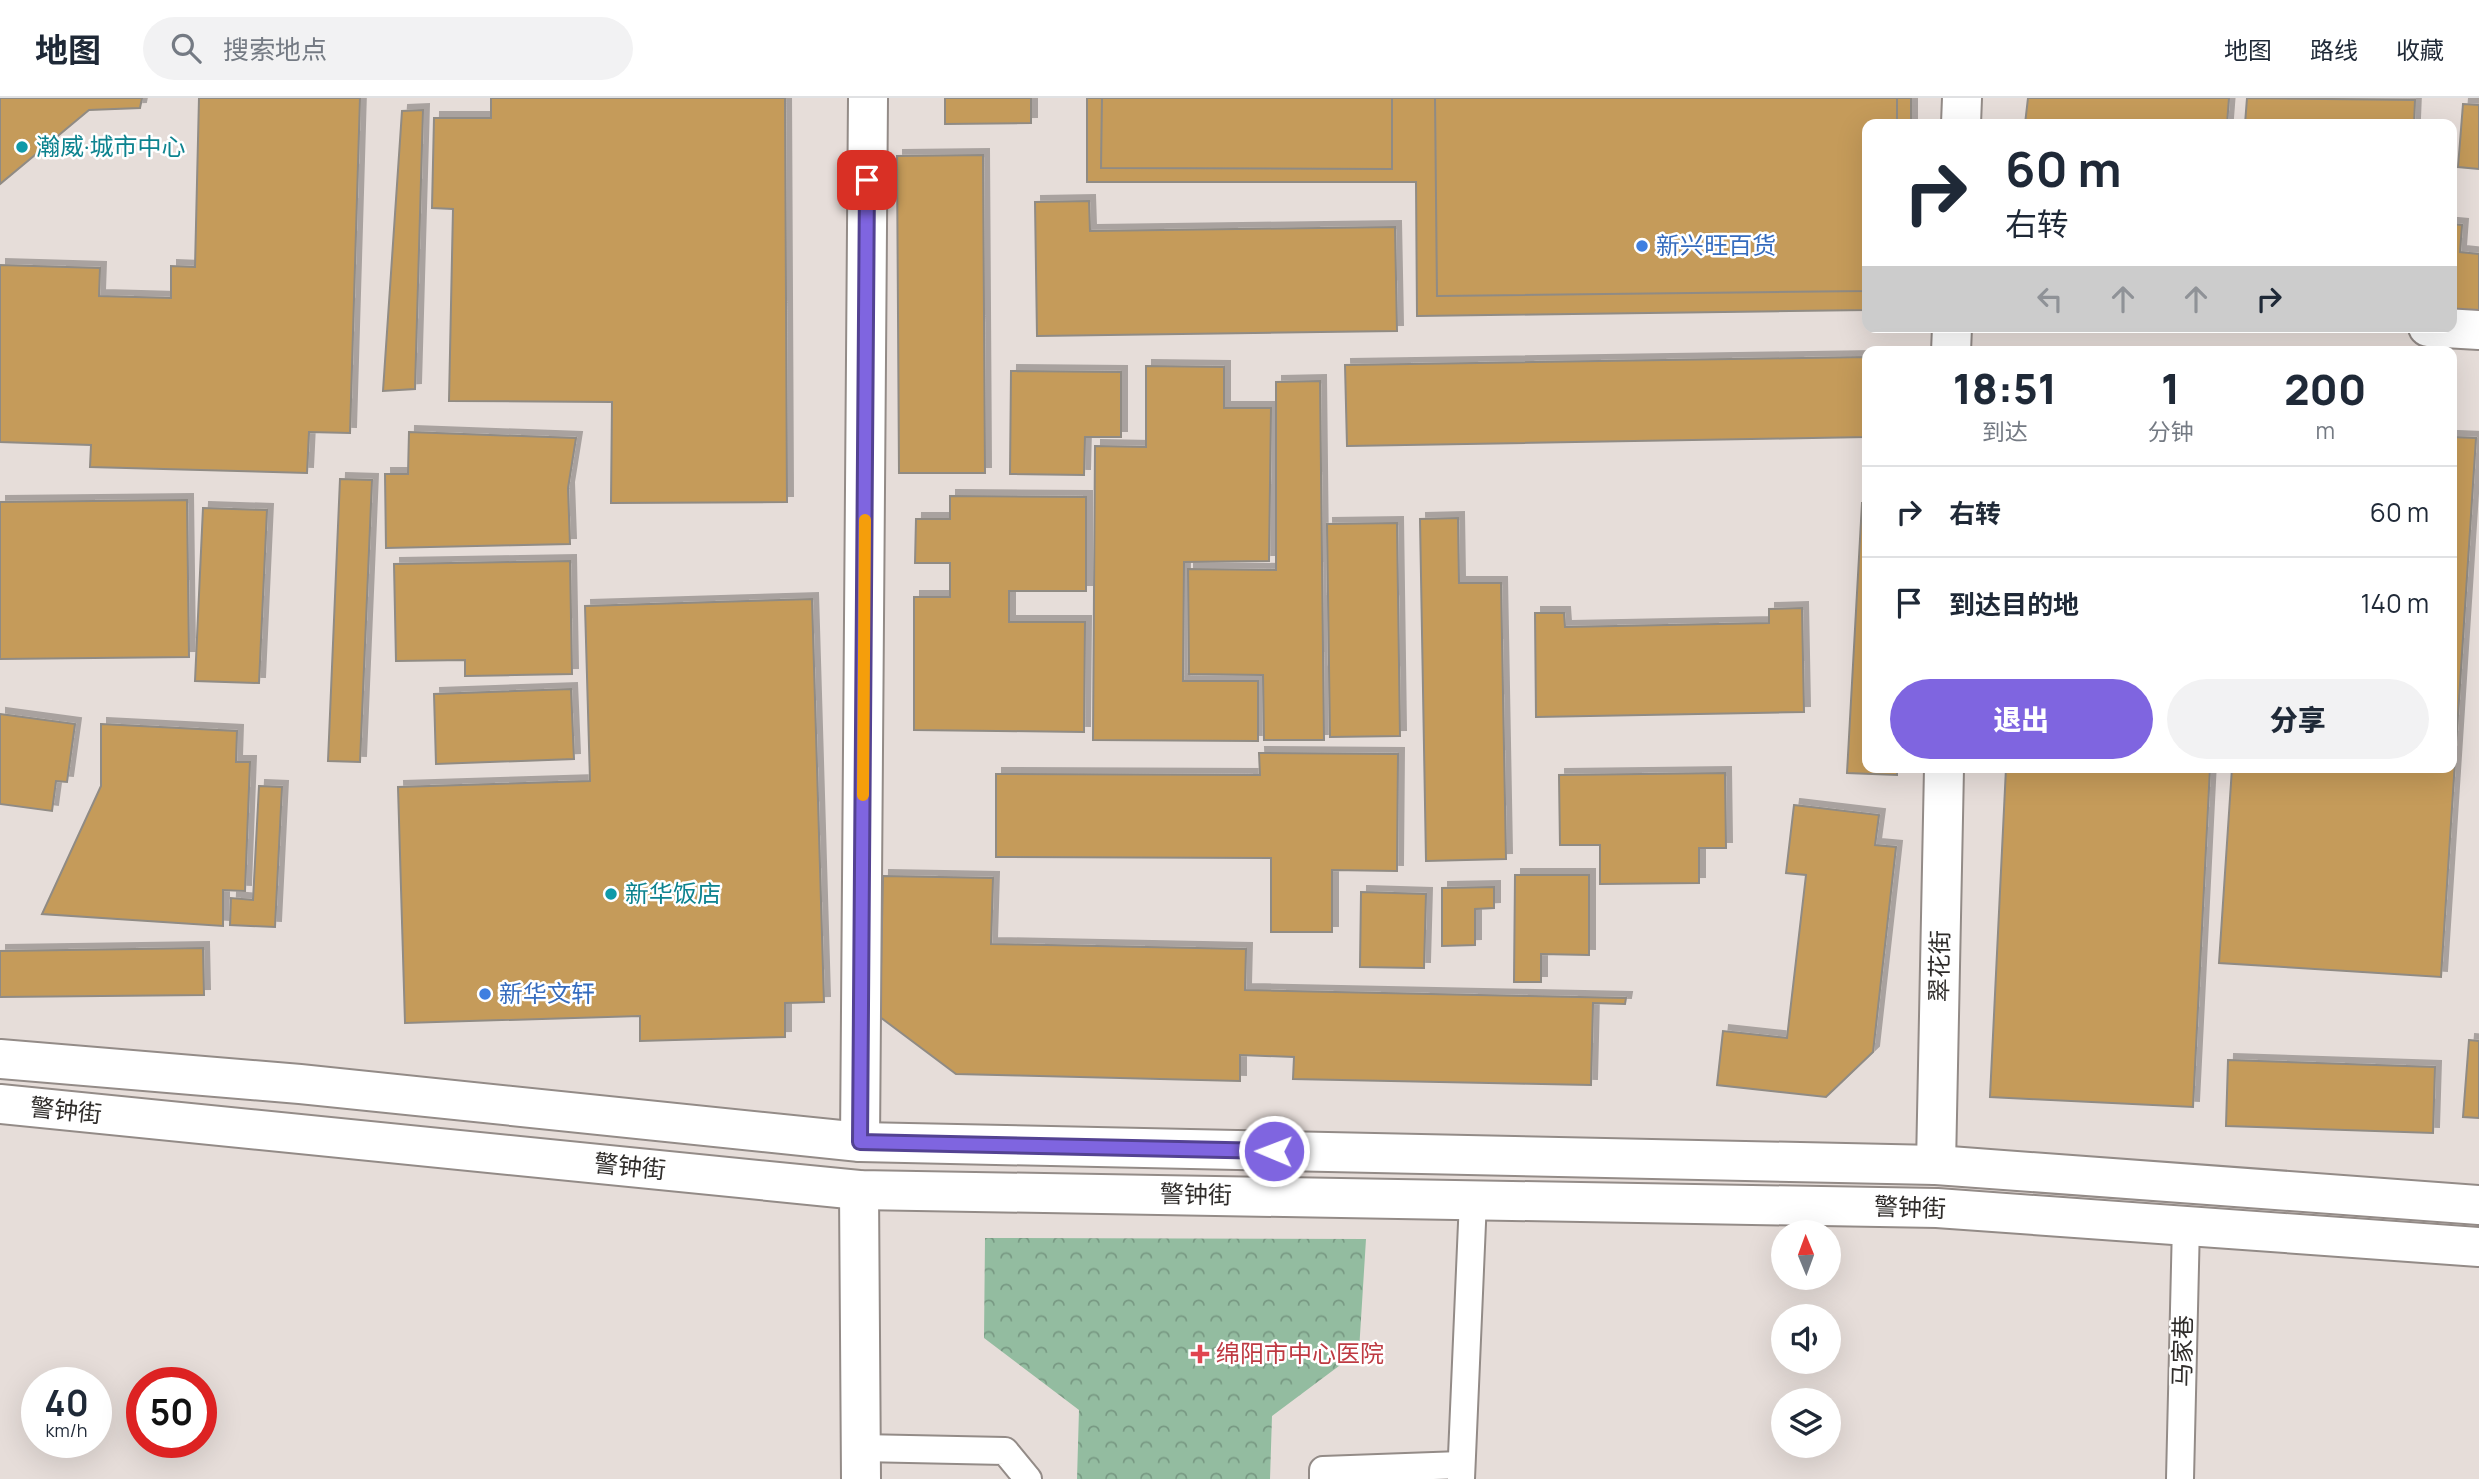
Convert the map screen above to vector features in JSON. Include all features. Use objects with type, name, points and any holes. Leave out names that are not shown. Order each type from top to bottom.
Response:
[{"type":"main road","points":[[860,1142],[868,98]]},
{"type":"main road","points":[[1961,119],[1962,98]]},
{"type":"main road","points":[[2457,329],[2479,330]]},
{"type":"main road","name":"翠花街","points":[[1936,1164],[1944,773]]},
{"type":"main road","name":"警钟街","points":[[0,1059],[300,1084],[860,1142],[1936,1164],[2479,1205]]},
{"type":"main road","name":"警钟街","points":[[0,1104],[859,1190],[1937,1208],[2479,1247]]},
{"type":"main road","points":[[859,1190],[861,1464]]},
{"type":"lane","points":[[1323,1479],[1323,1470],[1461,1472],[1473,1200]]},
{"type":"lane","name":"马家巷","points":[[2180,1479],[2186,1224]]},
{"type":"lane","points":[[861,1464],[1005,1451],[1028,1479]]},
{"type":"green space","points":[[985,1238],[1366,1239],[1359,1351],[1272,1416],[1270,1479],[1077,1479],[1079,1410],[984,1338]]},
{"type":"building","name":"瀚威·城市中心","points":[[0,98],[142,98],[140,108],[89,110],[0,184]]},
{"type":"building","points":[[199,98],[360,98],[350,433],[309,432],[307,473],[90,467],[91,445],[0,442],[0,265],[100,268],[99,296],[171,298],[171,266],[195,267]]},
{"type":"building","points":[[491,98],[785,98],[787,502],[611,503],[612,402],[449,401],[453,209],[432,208],[434,118],[491,118]]},
{"type":"building","points":[[945,98],[1031,98],[1031,123],[945,124]]},
{"type":"building","name":"新兴旺百货","points":[[1087,98],[1911,98],[1911,119],[1862,119],[1862,310],[1417,316],[1416,182],[1087,182]]},
{"type":"building","points":[[1102,98],[1392,98],[1392,169],[1101,168]]},
{"type":"building","name":"新兴旺百货","points":[[1435,98],[1897,98],[1897,119],[1862,119],[1862,291],[1437,296]]},
{"type":"building","points":[[2028,98],[2229,98],[2227,119],[2026,119]]},
{"type":"building","points":[[2247,98],[2415,100],[2414,119],[2245,119]]},
{"type":"building","points":[[2463,104],[2479,105],[2479,169],[2458,167]]},
{"type":"building","points":[[423,110],[415,389],[383,391],[402,111]]},
{"type":"building","points":[[983,155],[985,473],[899,473],[897,156]]},
{"type":"building","points":[[1089,201],[1090,231],[1395,227],[1397,331],[1037,336],[1035,202]]},
{"type":"building","points":[[2457,224],[2462,225],[2460,252],[2479,254],[2479,315],[2457,313]]},
{"type":"building","points":[[1862,357],[1862,437],[1347,446],[1345,365]]},
{"type":"building","points":[[1146,366],[1224,367],[1224,408],[1271,408],[1269,561],[1184,562],[1183,681],[1258,681],[1258,741],[1093,740],[1095,446],[1146,447]]},
{"type":"building","points":[[1011,371],[1121,372],[1121,437],[1085,437],[1084,475],[1010,474]]},
{"type":"building","points":[[1320,381],[1324,740],[1264,740],[1263,675],[1189,674],[1188,569],[1276,570],[1276,382]]},
{"type":"building","points":[[409,432],[576,438],[568,488],[570,544],[386,548],[385,474],[408,474]]},
{"type":"building","points":[[2457,437],[2476,438],[2457,731]]},
{"type":"building","points":[[340,479],[372,480],[360,762],[328,761]]},
{"type":"building","points":[[950,496],[1086,497],[1086,591],[1009,591],[1009,622],[1085,622],[1084,732],[914,730],[914,597],[950,597],[950,563],[915,563],[916,519],[950,519]]},
{"type":"building","points":[[187,500],[189,657],[0,659],[0,502]]},
{"type":"building","points":[[1862,503],[1862,773],[1897,775],[1847,773]]},
{"type":"building","points":[[203,508],[267,510],[259,683],[195,681]]},
{"type":"building","points":[[1458,518],[1459,583],[1501,583],[1506,859],[1426,861],[1420,519]]},
{"type":"building","points":[[1397,523],[1400,736],[1330,737],[1327,524]]},
{"type":"building","points":[[570,561],[572,674],[465,676],[465,660],[396,661],[394,564]]},
{"type":"building","name":"新华饭店","points":[[812,599],[824,1002],[785,1003],[785,1037],[640,1041],[640,1016],[405,1023],[398,787],[590,781],[585,606]]},
{"type":"building","points":[[1802,608],[1804,712],[1536,717],[1535,613],[1564,613],[1565,627],[1769,623],[1769,609]]},
{"type":"building","points":[[571,689],[574,759],[436,764],[434,694]]},
{"type":"building","points":[[0,714],[75,724],[67,782],[56,781],[52,811],[0,804]]},
{"type":"building","points":[[101,724],[237,731],[236,762],[250,762],[245,891],[223,890],[223,926],[42,914],[101,786]]},
{"type":"building","points":[[1259,753],[1398,754],[1397,871],[1332,870],[1332,932],[1271,932],[1271,858],[996,857],[996,774],[1260,775]]},
{"type":"building","points":[[1725,773],[1726,848],[1699,848],[1699,883],[1600,884],[1600,845],[1560,845],[1559,775]]},
{"type":"building","points":[[2006,773],[2210,773],[2193,1107],[1990,1097]]},
{"type":"building","points":[[2232,773],[2454,773],[2441,977],[2219,963]]},
{"type":"building","points":[[259,786],[282,787],[275,927],[230,925],[231,898],[253,900]]},
{"type":"building","points":[[1794,805],[1879,815],[1875,845],[1896,847],[1873,1052],[1826,1097],[1717,1085],[1723,1031],[1787,1038],[1806,875],[1786,873]]},
{"type":"building","points":[[1515,875],[1589,875],[1589,955],[1541,954],[1541,982],[1514,982]]},
{"type":"building","points":[[883,876],[993,878],[991,944],[1246,949],[1245,990],[1626,998],[1625,1004],[1593,1003],[1591,1085],[1293,1079],[1294,1057],[1240,1055],[1240,1081],[956,1074],[880,1017]]},
{"type":"building","points":[[1494,887],[1494,908],[1475,909],[1475,945],[1442,946],[1442,888]]},
{"type":"building","points":[[1361,892],[1426,894],[1424,968],[1360,967]]},
{"type":"building","points":[[203,948],[204,995],[0,997],[0,951]]},
{"type":"building","points":[[2469,1040],[2479,1041],[2479,1118],[2463,1117]]},
{"type":"building","points":[[2228,1060],[2435,1067],[2433,1133],[2226,1126]]},
{"type":"slow traffic","points":[[863,795],[865,520]]},
{"type":"place","name":"瀚威·城市中心","points":[[22,147]]},
{"type":"place","name":"新兴旺百货","points":[[1642,246]]},
{"type":"place","name":"新华饭店","points":[[611,894]]},
{"type":"place","name":"新华文轩","points":[[485,994]]},
{"type":"place","name":"绵阳市中心医院","points":[[1200,1354]]},
{"type":"route","points":[[867,180],[860,1142],[1274,1151]]}]
